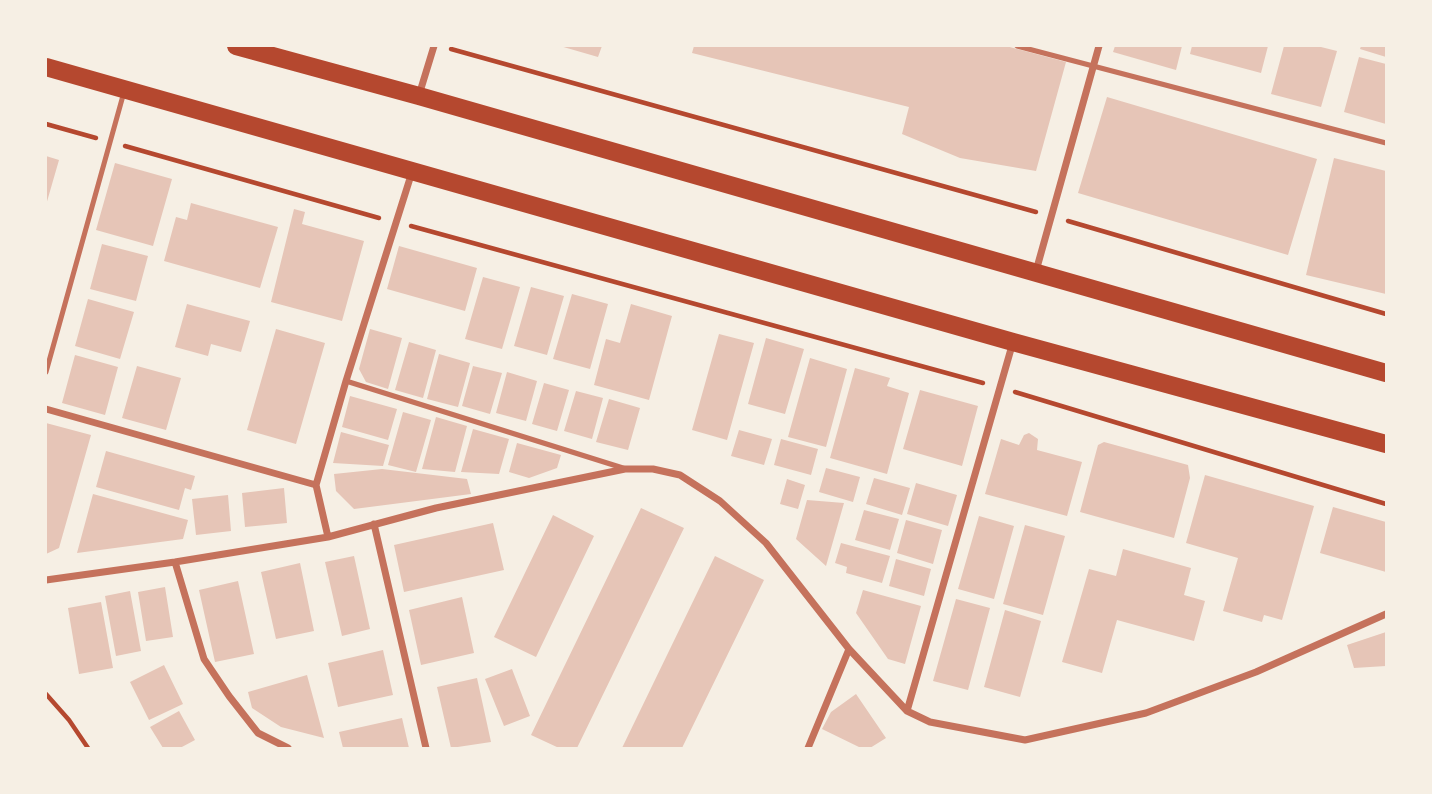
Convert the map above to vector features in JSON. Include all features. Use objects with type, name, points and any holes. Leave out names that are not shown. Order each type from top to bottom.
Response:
[{"type":"main road","points":[[236,46],[1387,373]]},
{"type":"main road","points":[[46,67],[1013,342],[1387,444]]},
{"type":"street","points":[[419,96],[434,46]]},
{"type":"street","points":[[1035,274],[1099,46]]},
{"type":"street","points":[[328,537],[316,485],[412,172]]},
{"type":"street","points":[[907,711],[1013,342]]},
{"type":"street","points":[[46,409],[316,485]]},
{"type":"street","points":[[46,580],[328,537],[436,508],[625,469],[653,468],[680,475],[720,501],[766,542],[849,649],[907,711],[930,722],[1025,740],[1146,713],[1256,672],[1387,614]]},
{"type":"street","points":[[374,524],[426,748]]},
{"type":"street","points":[[175,562],[204,659],[258,733],[288,748]]},
{"type":"street","points":[[808,748],[849,649]]},
{"type":"lane","points":[[1017,46],[1387,143]]},
{"type":"lane","points":[[46,372],[125,89]]},
{"type":"lane","points":[[346,381],[625,469]]},
{"type":"path","points":[[440,46],[1051,216],[1387,314]]},
{"type":"path","points":[[46,124],[1000,388],[1387,504]]},
{"type":"path","points":[[46,694],[69,720],[88,748]]},
{"type":"building","points":[[560,46],[602,46],[598,57]]},
{"type":"building","points":[[694,46],[1006,46],[1066,62],[1036,171],[960,158],[902,134],[909,107],[692,53]]},
{"type":"building","points":[[1115,46],[1182,46],[1176,70],[1113,52]]},
{"type":"building","points":[[1192,46],[1268,46],[1261,73],[1190,54]]},
{"type":"building","points":[[1284,46],[1317,46],[1337,51],[1321,107],[1271,94]]},
{"type":"building","points":[[1361,46],[1386,46],[1386,57],[1360,49]]},
{"type":"building","points":[[1359,57],[1386,64],[1386,124],[1344,112]]},
{"type":"building","points":[[1107,97],[1317,159],[1288,255],[1078,193]]},
{"type":"building","points":[[46,156],[59,160],[46,205]]},
{"type":"building","points":[[1334,158],[1386,171],[1386,294],[1306,275]]},
{"type":"building","points":[[115,163],[172,179],[153,246],[96,230]]},
{"type":"building","points":[[191,203],[278,227],[260,288],[164,261],[176,217],[187,220]]},
{"type":"building","points":[[294,209],[305,212],[302,224],[364,241],[342,321],[271,302]]},
{"type":"building","points":[[102,244],[148,256],[136,301],[90,289]]},
{"type":"building","points":[[399,246],[477,268],[465,311],[387,289]]},
{"type":"building","points":[[483,277],[520,287],[502,349],[465,339]]},
{"type":"building","points":[[531,287],[564,296],[547,355],[514,346]]},
{"type":"building","points":[[572,294],[608,304],[590,369],[553,359]]},
{"type":"building","points":[[88,299],[134,312],[120,359],[75,346]]},
{"type":"building","points":[[187,304],[250,321],[241,352],[211,344],[208,356],[175,347]]},
{"type":"building","points":[[631,304],[672,316],[649,400],[594,385],[606,339],[620,343]]},
{"type":"building","points":[[276,329],[325,343],[296,444],[247,430]]},
{"type":"building","points":[[370,329],[402,338],[388,389],[366,382],[359,369]]},
{"type":"building","points":[[719,334],[754,343],[727,440],[692,430]]},
{"type":"building","points":[[766,338],[804,349],[785,414],[748,404]]},
{"type":"building","points":[[409,342],[436,350],[423,398],[395,390]]},
{"type":"building","points":[[439,354],[470,363],[458,407],[427,399]]},
{"type":"building","points":[[75,355],[118,367],[105,415],[62,403]]},
{"type":"building","points":[[810,358],[847,369],[826,447],[788,437]]},
{"type":"building","points":[[137,366],[181,378],[166,430],[122,418]]},
{"type":"building","points":[[473,366],[502,373],[490,414],[462,406]]},
{"type":"building","points":[[855,368],[890,378],[887,386],[909,393],[887,474],[830,458]]},
{"type":"building","points":[[507,372],[537,381],[526,421],[496,413]]},
{"type":"building","points":[[544,383],[569,390],[557,431],[532,424]]},
{"type":"building","points":[[920,390],[978,406],[962,466],[903,449]]},
{"type":"building","points":[[576,391],[603,398],[592,439],[564,431]]},
{"type":"building","points":[[350,396],[397,409],[388,440],[342,427]]},
{"type":"building","points":[[609,399],[640,408],[628,450],[596,442]]},
{"type":"building","points":[[403,412],[431,420],[416,472],[388,465]]},
{"type":"building","points":[[436,417],[467,426],[455,472],[422,469]]},
{"type":"building","points":[[46,423],[91,435],[59,548],[46,554]]},
{"type":"building","points":[[473,429],[509,439],[499,474],[461,472]]},
{"type":"building","points":[[739,430],[772,439],[764,465],[731,456]]},
{"type":"building","points":[[341,432],[389,445],[383,466],[333,463]]},
{"type":"building","points":[[1029,433],[1038,439],[1037,450],[1082,462],[1067,516],[985,494],[1001,439],[1019,445],[1024,435]]},
{"type":"building","points":[[781,439],[818,449],[811,475],[774,465]]},
{"type":"building","points":[[1104,442],[1188,465],[1190,478],[1174,538],[1080,512],[1098,445]]},
{"type":"building","points":[[517,443],[561,455],[557,468],[529,478],[509,472]]},
{"type":"building","points":[[106,451],[195,476],[191,490],[185,488],[179,510],[96,487]]},
{"type":"building","points":[[826,468],[860,477],[853,502],[819,492]]},
{"type":"building","points":[[382,469],[467,479],[471,494],[354,509],[336,491],[334,474]]},
{"type":"building","points":[[1205,475],[1314,506],[1282,620],[1264,615],[1262,622],[1223,611],[1238,558],[1186,543]]},
{"type":"building","points":[[874,478],[910,488],[902,515],[866,504]]},
{"type":"building","points":[[787,479],[805,485],[798,509],[780,504]]},
{"type":"building","points":[[916,483],[957,495],[948,526],[907,514]]},
{"type":"building","points":[[284,488],[287,523],[245,527],[242,493]]},
{"type":"building","points":[[93,494],[188,520],[183,539],[77,553]]},
{"type":"building","points":[[228,495],[231,531],[196,535],[192,499]]},
{"type":"building","points":[[807,500],[844,503],[826,566],[796,539]]},
{"type":"building","points":[[1333,507],[1386,522],[1386,572],[1320,553]]},
{"type":"building","points":[[641,508],[684,528],[577,748],[559,748],[531,735]]},
{"type":"building","points":[[864,510],[899,519],[890,550],[855,540]]},
{"type":"building","points":[[553,515],[594,536],[536,657],[494,637]]},
{"type":"building","points":[[979,516],[1014,526],[994,599],[958,589]]},
{"type":"building","points":[[906,520],[942,530],[933,564],[897,553]]},
{"type":"building","points":[[493,523],[504,570],[404,592],[394,545]]},
{"type":"building","points":[[1025,525],[1065,536],[1043,615],[1003,604]]},
{"type":"building","points":[[841,543],[890,556],[882,583],[846,573],[847,567],[835,563]]},
{"type":"building","points":[[1123,549],[1191,568],[1184,595],[1205,601],[1194,641],[1117,620],[1102,673],[1062,662],[1089,569],[1116,576]]},
{"type":"building","points":[[354,556],[370,629],[342,636],[325,562]]},
{"type":"building","points":[[715,556],[764,580],[682,748],[622,748]]},
{"type":"building","points":[[896,559],[931,569],[924,596],[889,586]]},
{"type":"building","points":[[300,563],[314,631],[276,639],[261,572]]},
{"type":"building","points":[[238,581],[254,654],[215,662],[199,590]]},
{"type":"building","points":[[165,587],[173,637],[146,641],[138,592]]},
{"type":"building","points":[[863,590],[921,606],[905,664],[888,659],[856,613]]},
{"type":"building","points":[[130,591],[141,651],[116,656],[105,596]]},
{"type":"building","points":[[462,597],[474,653],[421,665],[409,610]]},
{"type":"building","points":[[956,599],[990,608],[968,690],[933,681]]},
{"type":"building","points":[[101,602],[113,668],[79,674],[68,608]]},
{"type":"building","points":[[1005,610],[1041,621],[1020,697],[984,687]]},
{"type":"building","points":[[1386,632],[1386,666],[1354,668],[1347,645]]},
{"type":"building","points":[[383,650],[393,695],[338,707],[328,663]]},
{"type":"building","points":[[164,665],[183,704],[149,720],[130,682]]},
{"type":"building","points":[[512,669],[530,716],[504,726],[485,679]]},
{"type":"building","points":[[307,675],[324,738],[281,727],[252,708],[248,692]]},
{"type":"building","points":[[477,678],[491,742],[451,748],[437,687]]},
{"type":"building","points":[[856,694],[886,738],[870,748],[861,748],[822,729],[831,712]]},
{"type":"building","points":[[179,711],[195,740],[180,748],[163,748],[150,727]]},
{"type":"building","points":[[402,718],[409,748],[343,748],[339,732]]}]
